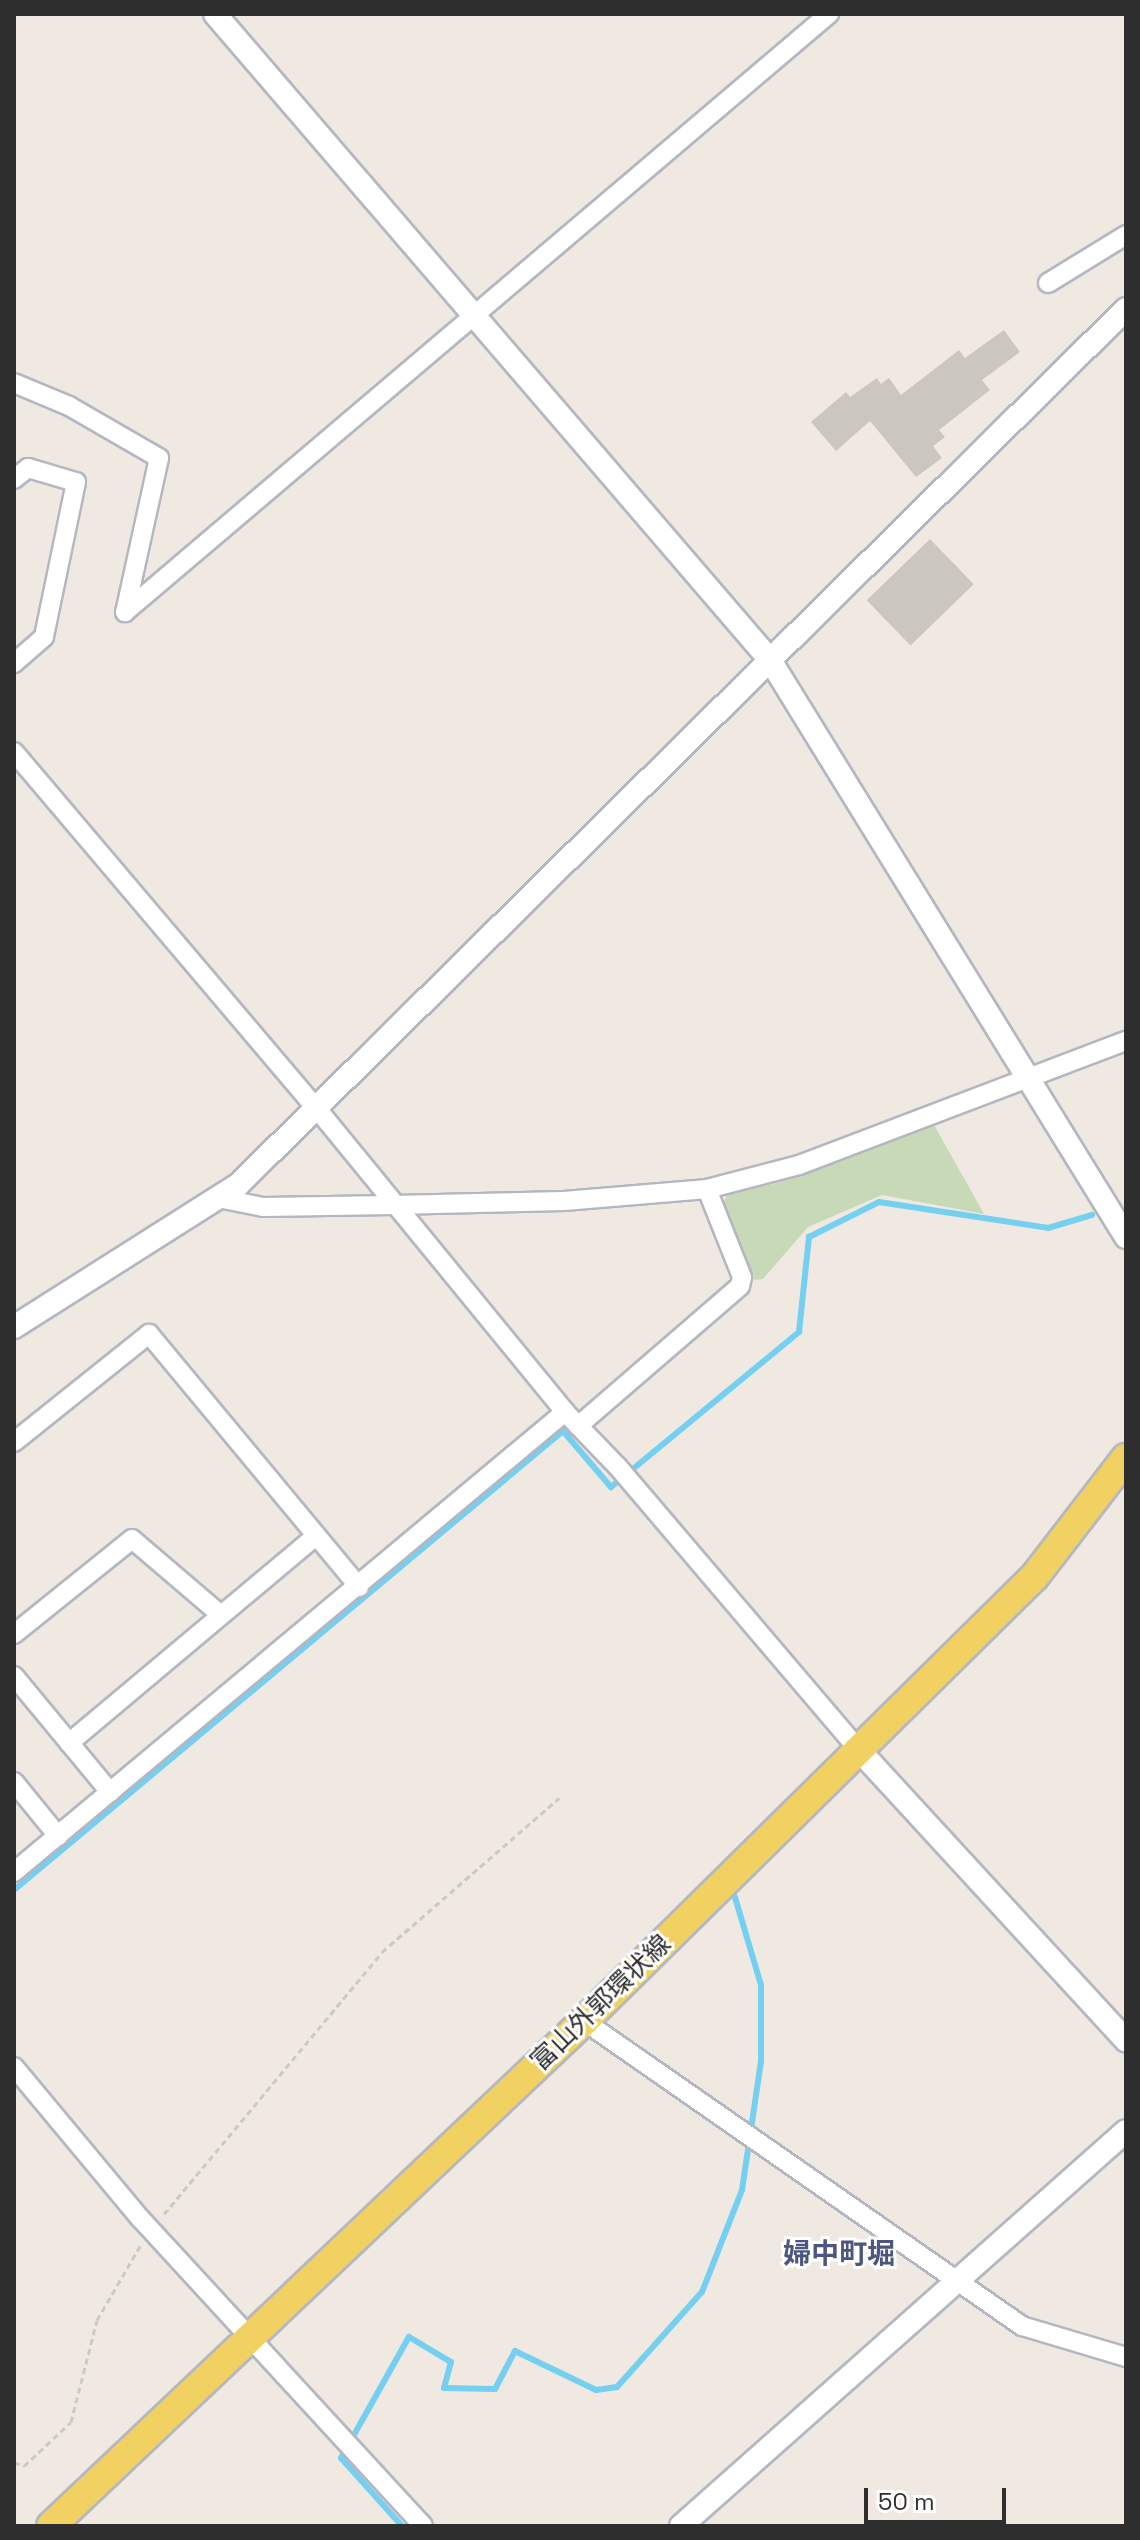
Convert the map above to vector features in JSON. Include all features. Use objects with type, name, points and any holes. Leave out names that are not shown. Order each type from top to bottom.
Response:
[{"type":"main road","name":"富山外郭環状線","points":[[51,2526],[584,2021],[1035,1576],[1126,1458]]},
{"type":"street","points":[[215,14],[770,660],[1126,1237]]},
{"type":"street","points":[[14,383],[69,406],[159,458],[125,612],[829,14]]},
{"type":"street","points":[[1048,283],[1126,235]]},
{"type":"street","points":[[14,1327],[218,1198],[318,1110],[1126,309]]},
{"type":"street","points":[[14,479],[28,468],[76,482],[44,637],[14,663]]},
{"type":"street","points":[[14,752],[318,1110],[565,1412],[858,1749],[1126,2040]]},
{"type":"street","points":[[218,1198],[263,1207],[393,1205],[564,1201],[707,1189],[799,1165],[1126,1041]]},
{"type":"street","points":[[578,1426],[740,1286],[742,1277],[707,1189]]},
{"type":"street","points":[[14,1442],[149,1334],[359,1587]]},
{"type":"street","points":[[14,1872],[565,1412]]},
{"type":"street","points":[[69,1743],[316,1536]]},
{"type":"street","points":[[14,1634],[132,1539],[221,1615]]},
{"type":"street","points":[[14,1676],[110,1792]]},
{"type":"street","points":[[14,1782],[58,1836]]},
{"type":"street","points":[[584,2021],[955,2283],[1022,2326],[1126,2357]]},
{"type":"street","points":[[14,2067],[151,2230],[252,2336],[423,2526]]},
{"type":"street","points":[[681,2526],[1126,2131]]},
{"type":"path","points":[[14,2462],[24,2466],[71,2422],[97,2320],[151,2230],[382,1952],[559,1798]]},
{"type":"green space","points":[[933,1123],[984,1214],[882,1195],[808,1227],[763,1279],[754,1280],[721,1209],[727,1195],[777,1183]]},
{"type":"building","points":[[1004,330],[1020,352],[982,380],[990,390],[939,430],[945,437],[933,446],[942,458],[916,477],[870,421],[836,451],[811,422],[846,392],[850,397],[877,378],[881,384],[889,378],[901,395],[959,350],[965,358]]},
{"type":"building","points":[[930,539],[974,584],[910,645],[867,600]]},
{"type":"waterway","points":[[14,1890],[563,1431],[611,1487],[799,1332],[809,1237],[879,1202],[1048,1228],[1092,1215]]},
{"type":"waterway","points":[[402,2526],[341,2458],[409,2337],[451,2362],[444,2388],[495,2389],[515,2351],[596,2390],[617,2387],[702,2292],[742,2190],[761,2061],[761,1985],[735,1897]]},
{"type":"district","name":"婦中町堀","points":[[839,2253]]}]
